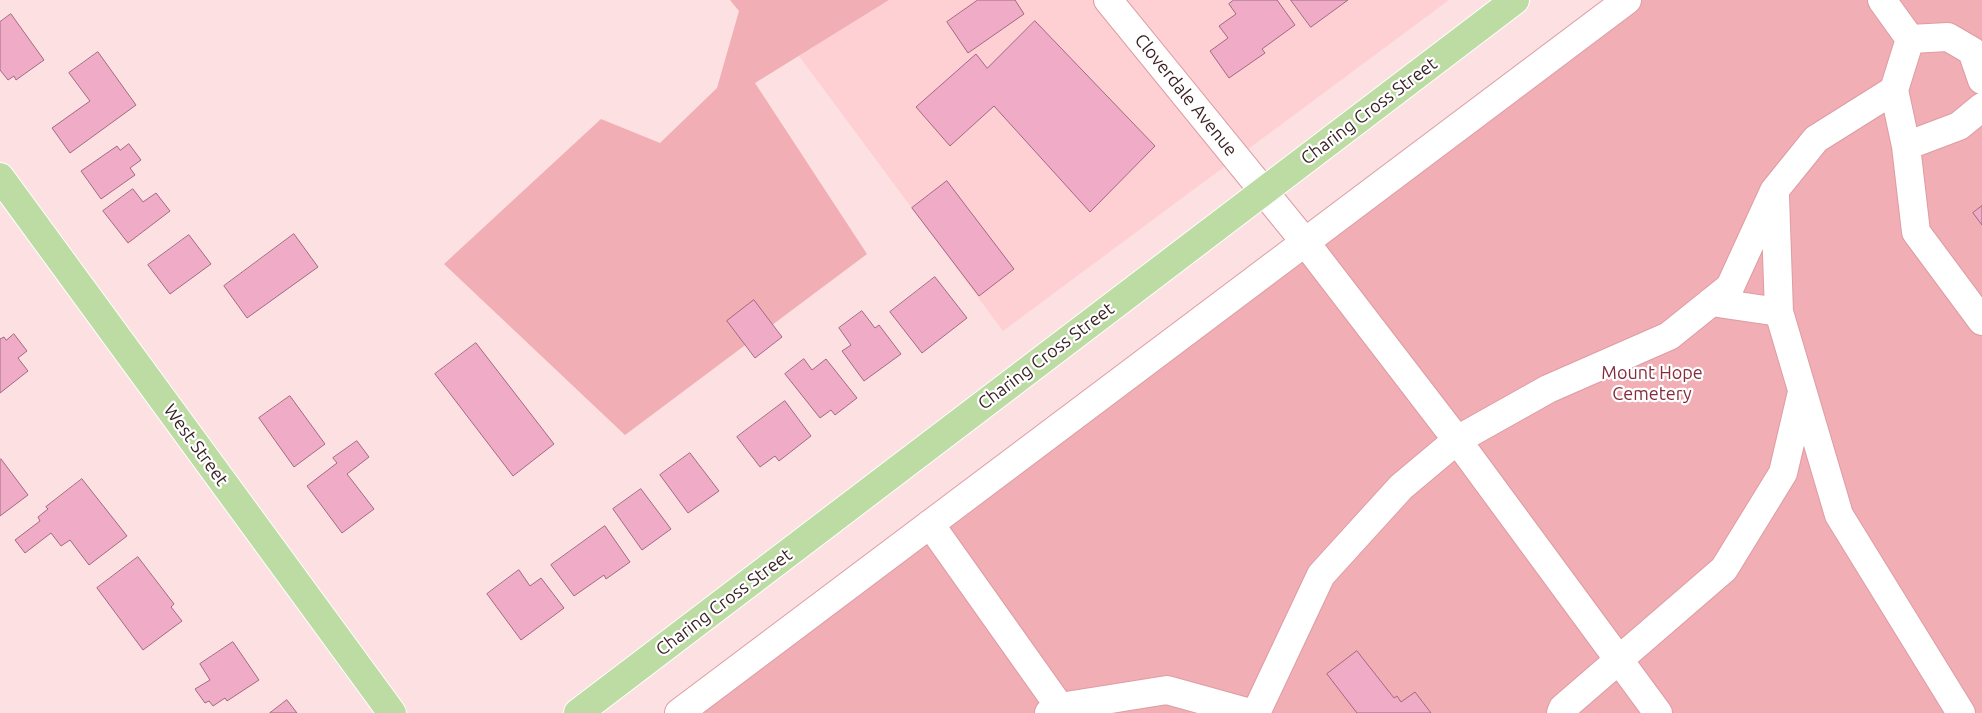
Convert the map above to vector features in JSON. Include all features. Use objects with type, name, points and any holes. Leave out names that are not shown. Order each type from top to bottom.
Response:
[{"type":"main road","name":"Charing Cross Street","points":[[578,713],[1515,0]]},
{"type":"main road","name":"West Street","points":[[0,177],[392,713]]},
{"type":"street","name":"Cloverdale Avenue","points":[[1108,0],[1305,242],[1457,440],[1658,713]]},
{"type":"street","points":[[680,713],[1627,0]]},
{"type":"street","points":[[1882,0],[1910,40]]},
{"type":"street","points":[[1910,40],[1948,38],[1972,51],[1982,80]]},
{"type":"street","points":[[1910,40],[1894,90],[1906,146],[1916,232],[1982,321]]},
{"type":"street","points":[[1256,713],[1321,575],[1401,487],[1457,440],[1548,389],[1668,336],[1730,287],[1774,191],[1816,139],[1894,90]]},
{"type":"street","points":[[1906,146],[1959,126],[1982,107]]},
{"type":"street","points":[[1774,191],[1779,312],[1839,516],[1961,713]]},
{"type":"street","points":[[1711,302],[1779,312]]},
{"type":"street","points":[[1561,713],[1563,708],[1724,569],[1783,473],[1802,390]]},
{"type":"street","points":[[1783,473],[1826,471]]},
{"type":"street","points":[[930,524],[1058,711],[1167,690],[1250,713]]},
{"type":"street","points":[[1972,713],[1982,706]]},
{"type":"shaded area","points":[[889,0],[1449,0],[1003,331],[799,56]]},
{"type":"green space","points":[[730,0],[889,0],[755,83],[867,254],[625,435],[444,264],[601,119],[660,143],[717,88],[739,11]]},
{"type":"green space","name":"Mount Hope Cemetery","points":[[1609,0],[1982,0],[1982,713],[676,713]]},
{"type":"building","points":[[978,0],[1015,0],[1024,14],[968,53],[947,22]]},
{"type":"building","points":[[1234,0],[1277,0],[1295,25],[1262,49],[1265,53],[1229,78],[1210,51],[1228,38],[1219,26],[1236,14],[1229,4]]},
{"type":"building","points":[[1291,0],[1348,0],[1311,27]]},
{"type":"building","points":[[11,14],[44,60],[16,80],[14,76],[8,80],[0,70],[0,22]]},
{"type":"building","points":[[1035,21],[1155,146],[1090,212],[994,106],[950,146],[916,107],[976,54],[987,68]]},
{"type":"building","points":[[98,52],[136,105],[70,153],[52,128],[90,101],[69,73]]},
{"type":"building","points":[[129,144],[141,160],[130,168],[135,175],[101,199],[81,171],[117,146],[120,150]]},
{"type":"building","points":[[947,181],[1014,269],[979,296],[912,208]]},
{"type":"building","points":[[133,189],[143,202],[156,193],[170,211],[128,243],[103,211]]},
{"type":"building","points":[[1982,206],[1982,225],[1973,213]]},
{"type":"building","points":[[294,234],[318,267],[247,318],[224,286]]},
{"type":"building","points":[[189,235],[211,264],[170,294],[148,265]]},
{"type":"building","points":[[935,277],[967,318],[922,353],[890,312]]},
{"type":"building","points":[[754,300],[782,337],[755,358],[727,321]]},
{"type":"building","points":[[862,311],[875,328],[879,325],[901,354],[864,381],[842,351],[851,345],[839,328]]},
{"type":"building","points":[[14,334],[27,351],[18,358],[28,371],[0,393],[0,339],[4,337],[6,340]]},
{"type":"building","points":[[476,343],[554,444],[513,476],[435,374]]},
{"type":"building","points":[[804,359],[812,370],[826,359],[857,398],[835,415],[831,410],[820,418],[785,374]]},
{"type":"building","points":[[290,396],[325,444],[294,467],[259,418]]},
{"type":"building","points":[[785,401],[811,436],[779,461],[775,456],[760,467],[737,437]]},
{"type":"building","points":[[357,441],[369,457],[347,474],[374,509],[342,533],[307,486],[337,463],[333,458]]},
{"type":"building","points":[[690,453],[719,491],[688,513],[660,475]]},
{"type":"building","points":[[0,460],[28,495],[0,516]]},
{"type":"building","points":[[82,479],[127,536],[89,565],[70,540],[61,546],[51,533],[25,553],[15,540],[40,521],[38,517],[48,509],[46,507]]},
{"type":"building","points":[[641,489],[671,529],[642,550],[613,509]]},
{"type":"building","points":[[605,526],[630,562],[606,579],[604,575],[574,596],[551,565]]},
{"type":"building","points":[[138,557],[174,604],[171,607],[182,621],[143,650],[97,588]]},
{"type":"building","points":[[519,570],[530,586],[541,578],[564,608],[521,640],[487,594]]},
{"type":"building","points":[[233,642],[259,680],[227,701],[225,698],[213,706],[209,701],[205,703],[195,689],[210,680],[200,664]]},
{"type":"building","points":[[1357,651],[1394,698],[1397,696],[1401,702],[1415,692],[1431,713],[1357,713],[1327,674]]},
{"type":"building","points":[[287,700],[297,713],[270,713]]}]
